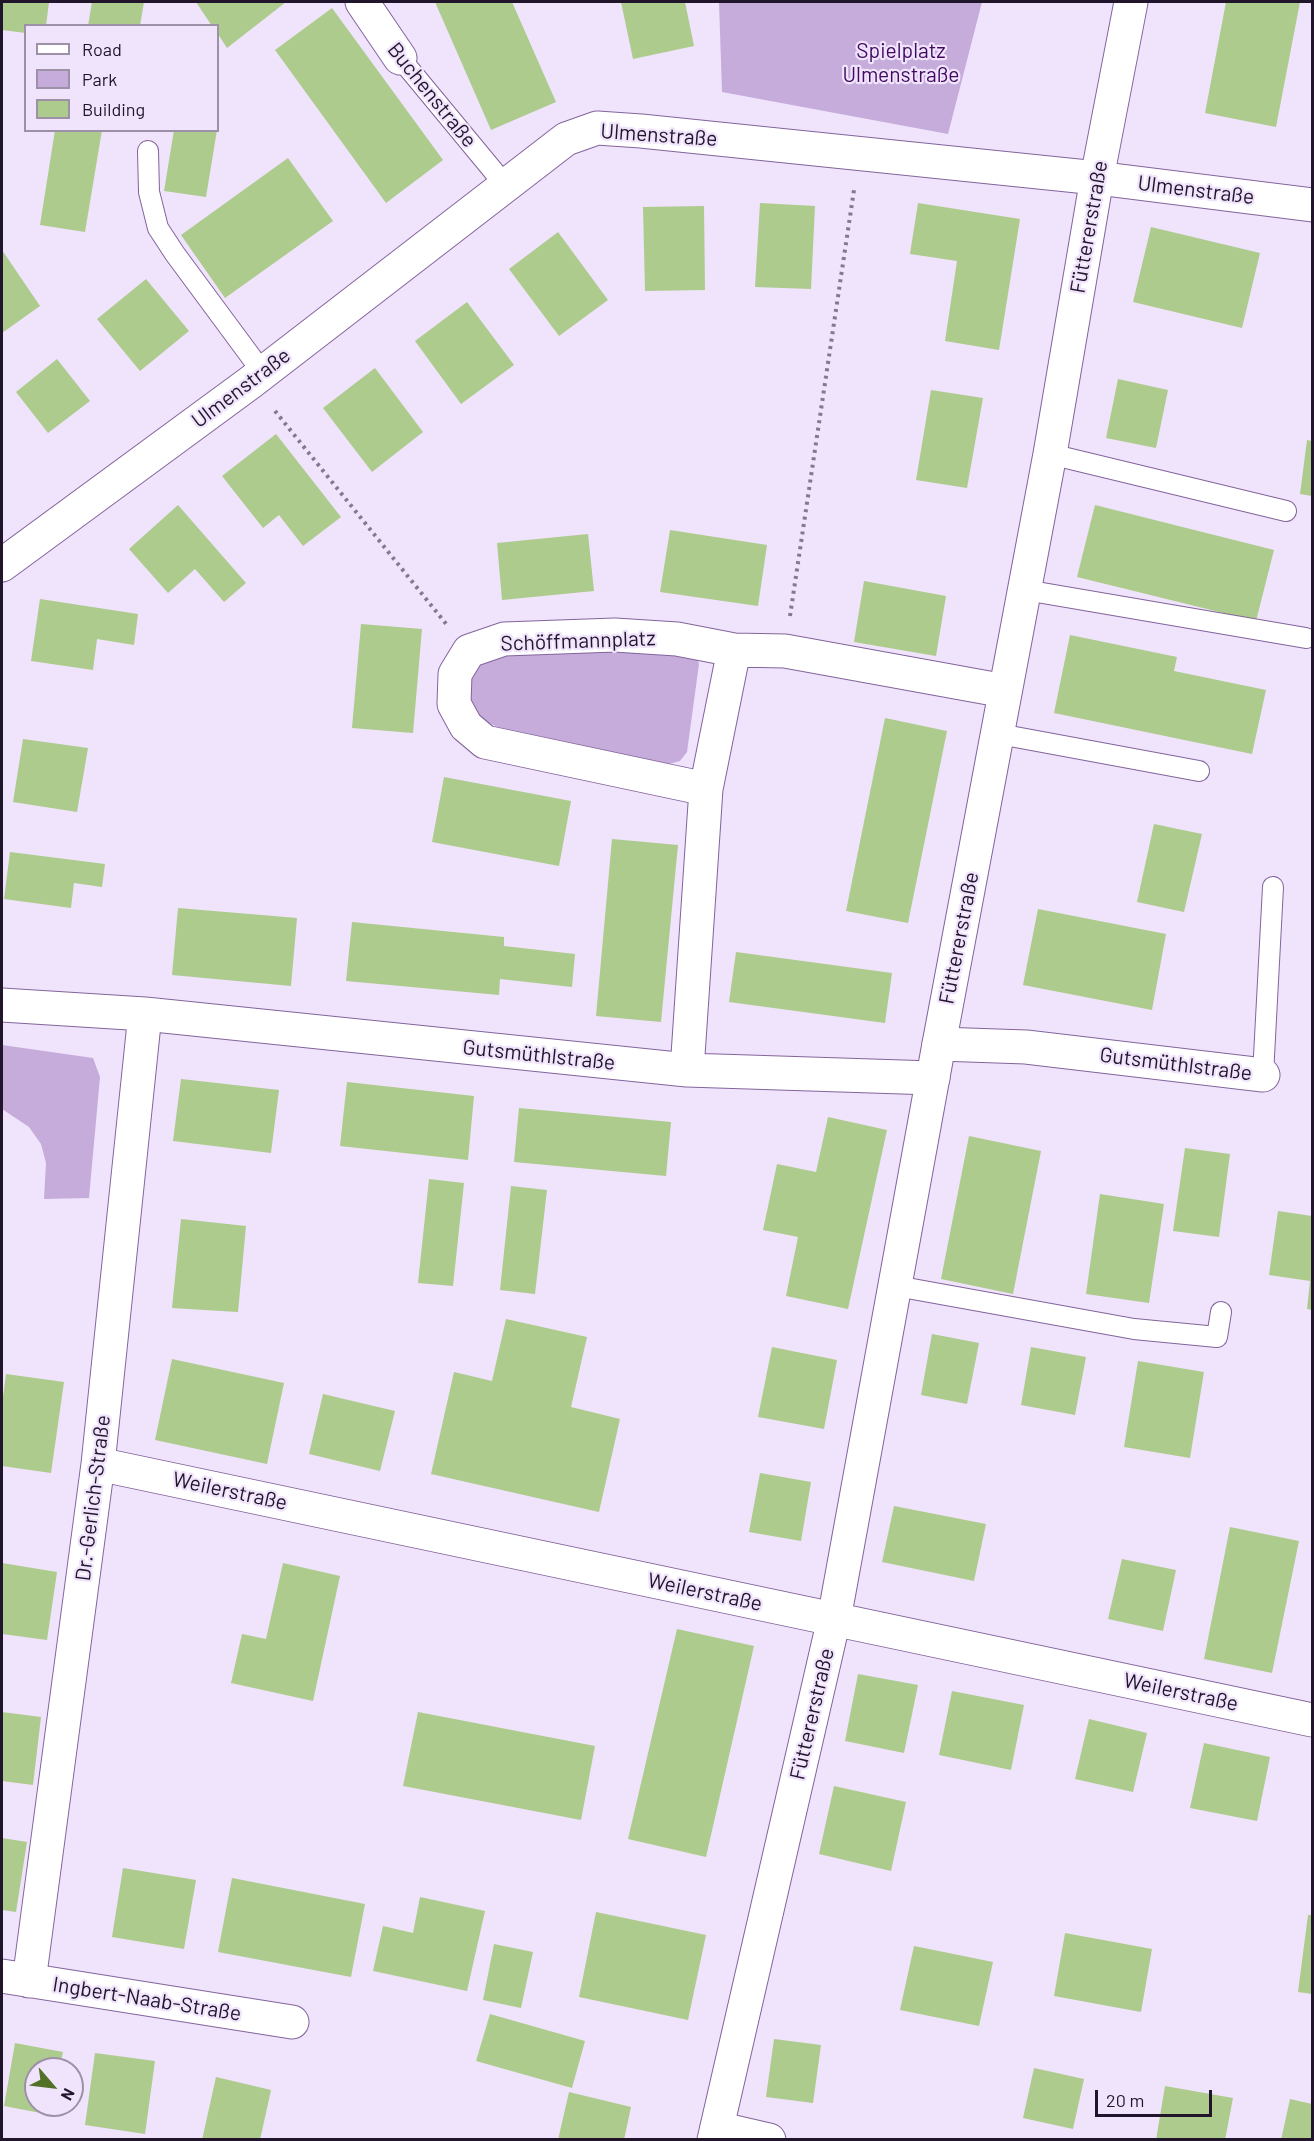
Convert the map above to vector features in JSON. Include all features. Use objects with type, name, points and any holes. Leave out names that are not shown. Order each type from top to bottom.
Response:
[{"type":"street","name":"Buchenstraße","points":[[362,2],[400,58]]},
{"type":"street","name":"Füttererstraße","points":[[715,2134],[834,1619],[939,1044],[999,734],[1097,178],[1131,2]]},
{"type":"street","name":"Ulmenstraße","points":[[2,565],[257,378],[566,139],[597,128],[641,130],[1097,178],[1312,205]]},
{"type":"street","name":"Schöffmannplatz","points":[[469,651],[504,639],[615,635],[677,639],[734,650],[785,651],[1005,691]]},
{"type":"street","points":[[687,1070],[706,789],[734,650]]},
{"type":"street","points":[[469,651],[455,674],[454,704],[466,726],[485,742],[706,789]]},
{"type":"street","name":"Gutsmüthlstraße","points":[[2,1005],[146,1014],[687,1070],[933,1078]]},
{"type":"street","name":"Dr.-Gerlich-Straße","points":[[15,1979],[98,1464],[146,1014]]},
{"type":"street","name":"Gutsmüthlstraße","points":[[939,1044],[1026,1047],[1263,1075]]},
{"type":"street","name":"Weilerstraße","points":[[98,1464],[1312,1720]]},
{"type":"street","name":"Ingbert-Naab-Straße","points":[[15,1979],[292,2022]]},
{"type":"street","points":[[715,2134],[769,2139]]},
{"type":"lane","name":"Buchenstraße","points":[[400,58],[505,185]]},
{"type":"lane","points":[[148,151],[148,192],[158,228],[257,378]]},
{"type":"lane","points":[[1050,454],[1286,511]]},
{"type":"lane","points":[[1025,590],[1306,638]]},
{"type":"lane","points":[[999,734],[1199,771]]},
{"type":"lane","name":"Gutsmüthlstraße","points":[[1263,1075],[1273,887]]},
{"type":"lane","points":[[896,1286],[1134,1329],[1217,1337],[1221,1312]]},
{"type":"path","points":[[785,651],[860,154]]},
{"type":"path","points":[[257,378],[469,651]]},
{"type":"green space","name":"Spielplatz Ulmenstraße","points":[[719,2],[982,2],[948,134],[722,92]]},
{"type":"green space","points":[[686,647],[696,654],[699,664],[687,752],[680,761],[669,764],[498,727],[471,713],[467,682],[484,659],[503,655]]},
{"type":"green space","points":[[2,1045],[93,1058],[100,1077],[89,1198],[44,1199],[46,1163],[41,1144],[29,1127],[2,1109]]},
{"type":"building","points":[[2,2],[49,2],[46,24],[24,24],[24,33],[2,30]]},
{"type":"building","points":[[92,2],[144,2],[140,24],[88,24]]},
{"type":"building","points":[[196,2],[286,2],[227,48],[219,36],[219,24],[211,24]]},
{"type":"building","points":[[435,2],[512,2],[556,102],[491,130]]},
{"type":"building","points":[[621,2],[685,2],[694,46],[633,59]]},
{"type":"building","points":[[1226,2],[1300,2],[1276,127],[1205,113]]},
{"type":"building","points":[[332,8],[443,160],[386,203],[275,50]]},
{"type":"building","points":[[55,132],[102,132],[85,232],[40,225]]},
{"type":"building","points":[[174,132],[217,132],[206,197],[164,191]]},
{"type":"building","points":[[288,158],[333,221],[225,298],[181,235]]},
{"type":"building","points":[[760,203],[815,206],[811,289],[755,287]]},
{"type":"building","points":[[918,203],[1020,219],[999,350],[945,341],[957,261],[910,254]]},
{"type":"building","points":[[704,206],[705,290],[645,291],[643,207]]},
{"type":"building","points":[[1151,227],[1260,253],[1242,328],[1133,302]]},
{"type":"building","points":[[558,232],[608,300],[559,336],[509,269]]},
{"type":"building","points":[[2,250],[40,306],[2,333]]},
{"type":"building","points":[[146,279],[189,331],[140,371],[97,319]]},
{"type":"building","points":[[467,302],[514,365],[461,404],[415,341]]},
{"type":"building","points":[[57,359],[90,401],[48,433],[16,392]]},
{"type":"building","points":[[375,368],[423,432],[372,472],[323,408]]},
{"type":"building","points":[[1118,379],[1168,390],[1156,448],[1106,438]]},
{"type":"building","points":[[931,390],[983,398],[967,488],[916,480]]},
{"type":"building","points":[[276,434],[341,517],[303,546],[279,515],[263,528],[222,476]]},
{"type":"building","points":[[1307,440],[1312,441],[1312,496],[1300,494]]},
{"type":"building","points":[[178,505],[246,583],[224,602],[195,569],[168,593],[129,549]]},
{"type":"building","points":[[1095,505],[1274,550],[1256,621],[1077,577]]},
{"type":"building","points":[[670,530],[767,545],[758,606],[660,592]]},
{"type":"building","points":[[588,534],[594,591],[502,600],[497,543]]},
{"type":"building","points":[[864,581],[946,596],[936,656],[854,642]]},
{"type":"building","points":[[40,599],[138,614],[134,645],[97,639],[93,670],[31,661]]},
{"type":"building","points":[[361,624],[422,629],[413,733],[352,728]]},
{"type":"building","points":[[1070,635],[1177,657],[1174,671],[1266,690],[1252,754],[1054,713]]},
{"type":"building","points":[[885,718],[947,731],[908,923],[846,911]]},
{"type":"building","points":[[23,739],[88,748],[77,812],[13,802]]},
{"type":"building","points":[[444,777],[571,801],[559,866],[432,842]]},
{"type":"building","points":[[1154,824],[1202,834],[1184,912],[1137,902]]},
{"type":"building","points":[[612,839],[678,845],[661,1022],[596,1016]]},
{"type":"building","points":[[10,852],[105,864],[102,887],[74,883],[71,908],[4,899]]},
{"type":"building","points":[[178,908],[297,918],[291,986],[172,975]]},
{"type":"building","points":[[1038,909],[1166,934],[1152,1010],[1023,985]]},
{"type":"building","points":[[352,922],[504,937],[504,946],[575,954],[572,987],[500,979],[499,995],[346,981]]},
{"type":"building","points":[[736,952],[892,973],[885,1023],[729,1002]]},
{"type":"building","points":[[181,1079],[279,1090],[271,1153],[173,1141]]},
{"type":"building","points":[[347,1082],[474,1096],[468,1160],[340,1146]]},
{"type":"building","points":[[519,1108],[671,1122],[666,1176],[514,1162]]},
{"type":"building","points":[[828,1117],[887,1130],[848,1309],[786,1296],[798,1237],[763,1230],[777,1164],[816,1172]]},
{"type":"building","points":[[969,1136],[1041,1151],[1013,1294],[941,1279]]},
{"type":"building","points":[[1185,1148],[1230,1154],[1219,1237],[1173,1231]]},
{"type":"building","points":[[429,1179],[464,1183],[453,1286],[418,1283]]},
{"type":"building","points":[[511,1186],[547,1190],[535,1294],[500,1290]]},
{"type":"building","points":[[1100,1194],[1164,1204],[1149,1303],[1086,1294]]},
{"type":"building","points":[[1278,1211],[1312,1216],[1312,1310],[1307,1309],[1310,1281],[1269,1275]]},
{"type":"building","points":[[181,1219],[246,1226],[238,1312],[172,1308]]},
{"type":"building","points":[[506,1319],[587,1337],[571,1407],[620,1419],[599,1512],[431,1474],[454,1372],[492,1381]]},
{"type":"building","points":[[932,1334],[979,1343],[967,1404],[921,1395]]},
{"type":"building","points":[[772,1347],[837,1360],[824,1429],[758,1417]]},
{"type":"building","points":[[1031,1347],[1086,1357],[1075,1415],[1021,1405]]},
{"type":"building","points":[[172,1359],[284,1383],[267,1464],[155,1440]]},
{"type":"building","points":[[1138,1361],[1204,1372],[1190,1458],[1124,1447]]},
{"type":"building","points":[[6,1374],[64,1382],[51,1473],[2,1466],[2,1405]]},
{"type":"building","points":[[323,1394],[395,1411],[380,1471],[309,1454]]},
{"type":"building","points":[[760,1473],[811,1482],[801,1541],[749,1532]]},
{"type":"building","points":[[894,1506],[986,1524],[974,1581],[882,1562]]},
{"type":"building","points":[[1230,1527],[1299,1541],[1272,1673],[1204,1659]]},
{"type":"building","points":[[1122,1559],[1176,1570],[1163,1631],[1108,1619]]},
{"type":"building","points":[[2,1563],[57,1572],[47,1640],[2,1634]]},
{"type":"building","points":[[283,1563],[340,1576],[313,1701],[231,1683],[242,1634],[266,1639]]},
{"type":"building","points":[[677,1629],[754,1646],[706,1857],[628,1839]]},
{"type":"building","points":[[858,1674],[918,1685],[904,1753],[845,1741]]},
{"type":"building","points":[[952,1691],[1024,1705],[1011,1770],[939,1755]]},
{"type":"building","points":[[2,1712],[41,1717],[33,1785],[2,1781]]},
{"type":"building","points":[[418,1712],[595,1746],[581,1820],[403,1786]]},
{"type":"building","points":[[1089,1719],[1147,1733],[1133,1792],[1075,1779]]},
{"type":"building","points":[[1204,1743],[1270,1757],[1257,1821],[1190,1808]]},
{"type":"building","points":[[834,1786],[906,1802],[891,1871],[819,1854]]},
{"type":"building","points":[[2,1838],[27,1842],[16,1912],[2,1910]]},
{"type":"building","points":[[123,1868],[196,1880],[184,1949],[112,1937]]},
{"type":"building","points":[[232,1878],[365,1904],[351,1977],[218,1952]]},
{"type":"building","points":[[420,1897],[485,1911],[467,1991],[373,1971],[383,1926],[413,1933]]},
{"type":"building","points":[[596,1912],[706,1935],[688,2020],[579,1997]]},
{"type":"building","points":[[1308,1915],[1312,1915],[1312,1994],[1298,1992]]},
{"type":"building","points":[[1065,1933],[1152,1949],[1141,2012],[1054,1996]]},
{"type":"building","points":[[494,1944],[533,1952],[521,2008],[483,2000]]},
{"type":"building","points":[[914,1946],[993,1962],[979,2026],[900,2010]]},
{"type":"building","points":[[490,2014],[585,2041],[572,2088],[476,2061]]},
{"type":"building","points":[[774,2039],[821,2045],[813,2103],[766,2097]]},
{"type":"building","points":[[15,2043],[63,2052],[62,2057],[24,2057],[24,2110],[4,2106]]},
{"type":"building","points":[[95,2053],[155,2061],[145,2134],[85,2125]]},
{"type":"building","points":[[1034,2068],[1084,2079],[1073,2129],[1023,2118]]},
{"type":"building","points":[[216,2077],[271,2090],[260,2140],[202,2140]]},
{"type":"building","points":[[1165,2086],[1233,2098],[1225,2140],[1156,2140]]},
{"type":"building","points":[[569,2092],[631,2107],[624,2140],[558,2140]]},
{"type":"building","points":[[1290,2099],[1312,2104],[1312,2140],[1281,2140]]}]
